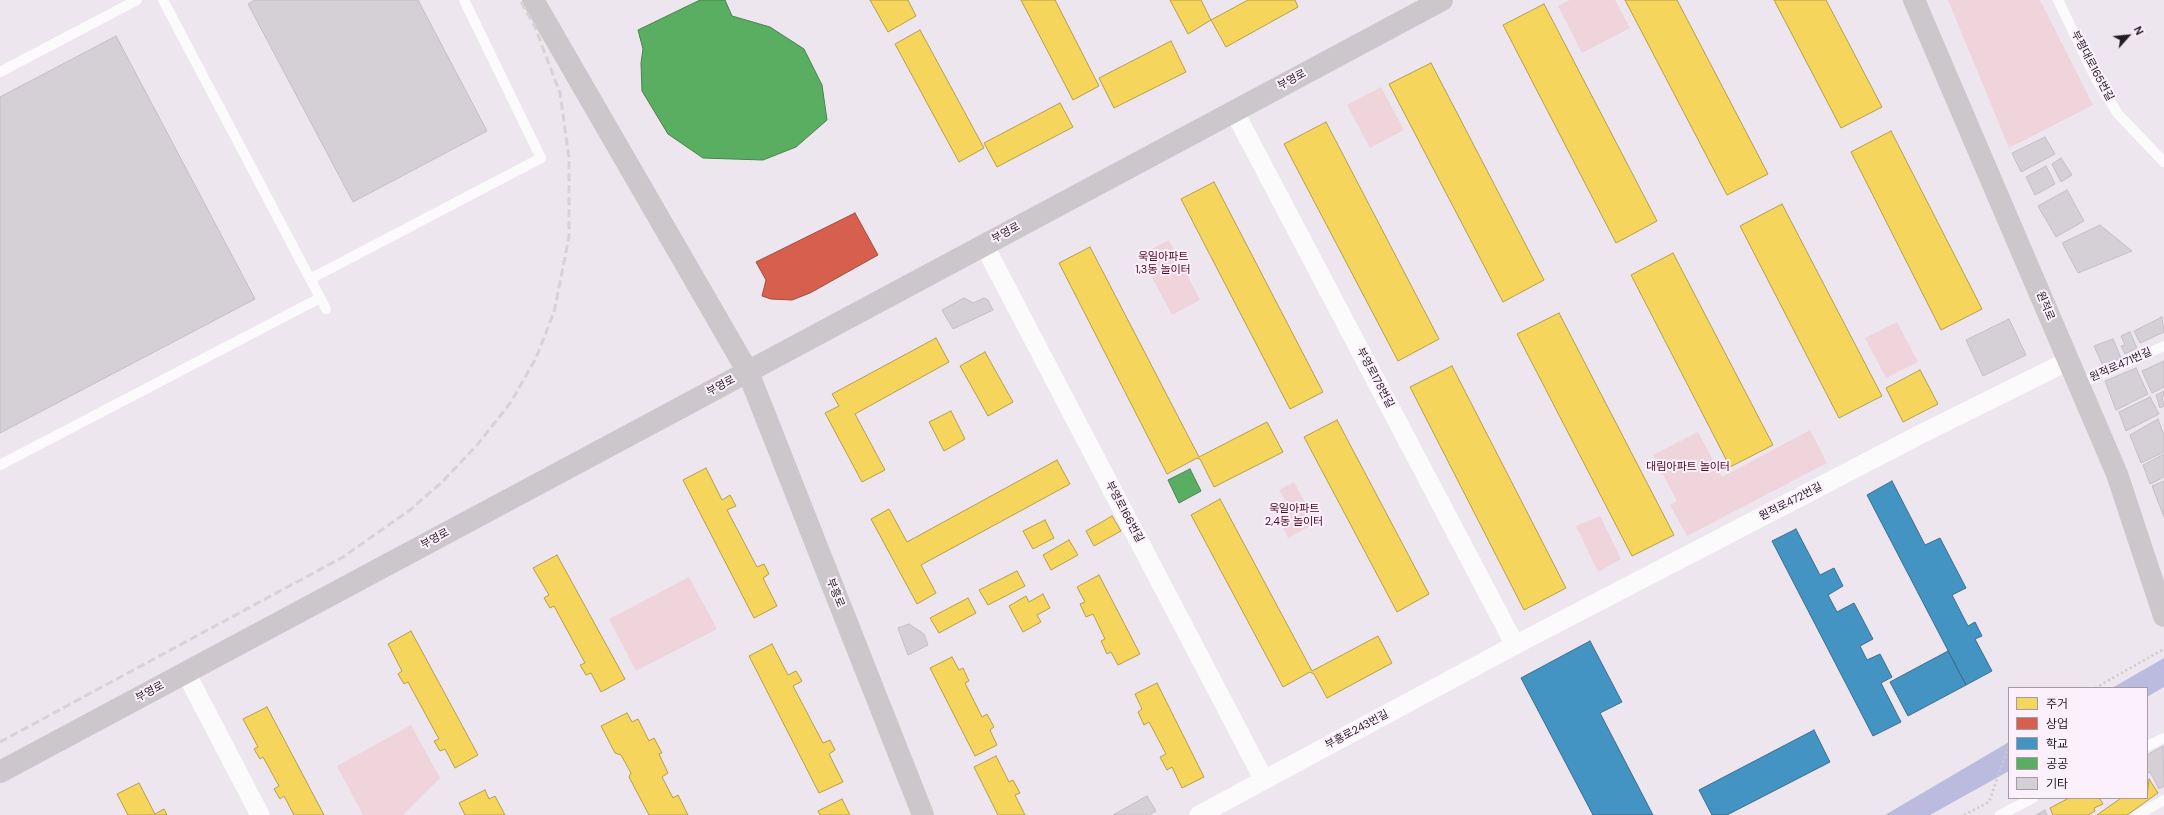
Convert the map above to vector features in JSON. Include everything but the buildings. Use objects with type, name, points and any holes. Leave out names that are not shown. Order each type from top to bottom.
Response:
[{"type":"street","name":"부흥로","points":[[533,0],[748,372],[923,815]]},
{"type":"street","name":"부영로","points":[[0,772],[1442,0]]},
{"type":"street","name":"원적로","points":[[1914,0],[2117,474],[2162,605]]},
{"type":"street","name":"부영로178번길","points":[[1234,111],[1515,645]]},
{"type":"street","name":"부영로166번길","points":[[984,245],[1264,780]]},
{"type":"street","name":"원적로472번길","points":[[1515,645],[1921,434],[2068,361]]},
{"type":"street","name":"부흥로243번길","points":[[1199,815],[1515,645]]},
{"type":"street","points":[[186,673],[260,815]]},
{"type":"lane","points":[[0,72],[137,0]]},
{"type":"lane","points":[[163,0],[326,309]]},
{"type":"lane","points":[[310,279],[541,158],[464,0]]},
{"type":"lane","name":"부평대로165번길","points":[[2058,0],[2095,77],[2118,114],[2164,162]]},
{"type":"lane","points":[[0,465],[320,298]]},
{"type":"lane","name":"원적로471번길","points":[[2078,384],[2164,346]]},
{"type":"lane","points":[[2148,746],[2164,738]]},
{"type":"lane","points":[[2000,815],[2031,799]]},
{"type":"lane","points":[[2137,815],[2164,800]]},
{"type":"path","points":[[2097,687],[2164,648]]},
{"type":"path","points":[[1964,815],[1989,802],[2008,748]]},
{"type":"green space","points":[[1570,0],[1615,0],[1630,28],[1582,53],[1558,6]]},
{"type":"green space","points":[[1948,0],[2040,0],[2093,105],[2009,148]]},
{"type":"green space","points":[[1381,87],[1404,130],[1370,148],[1347,105]]},
{"type":"green space","name":"욱일아파트 1,3동 놀이터","points":[[1169,240],[1200,300],[1172,315],[1140,255]]},
{"type":"green space","points":[[1897,322],[1918,362],[1886,378],[1865,338]]},
{"type":"green space","name":"대림아파트 놀이터","points":[[1810,430],[1827,463],[1687,536],[1670,505],[1677,501],[1653,455],[1698,432],[1722,477]]},
{"type":"green space","name":"욱일아파트 2,4동 놀이터","points":[[1294,482],[1316,523],[1288,538],[1273,507],[1285,500],[1279,490]]},
{"type":"green space","points":[[1600,516],[1621,559],[1598,572],[1576,526]]},
{"type":"green space","points":[[689,577],[717,629],[636,671],[609,619]]},
{"type":"green space","points":[[411,725],[440,778],[403,815],[363,815],[337,766]]},
{"type":"water","points":[[2164,658],[2164,687],[2148,696],[2148,687],[2114,687]]},
{"type":"water","points":[[2008,743],[2008,772],[1930,815],[1885,815]]},
{"type":"railway","points":[[0,742],[343,557],[410,510],[443,481],[478,444],[511,402],[536,358],[554,312],[569,237],[569,158],[560,93],[535,27],[520,0]]}]
